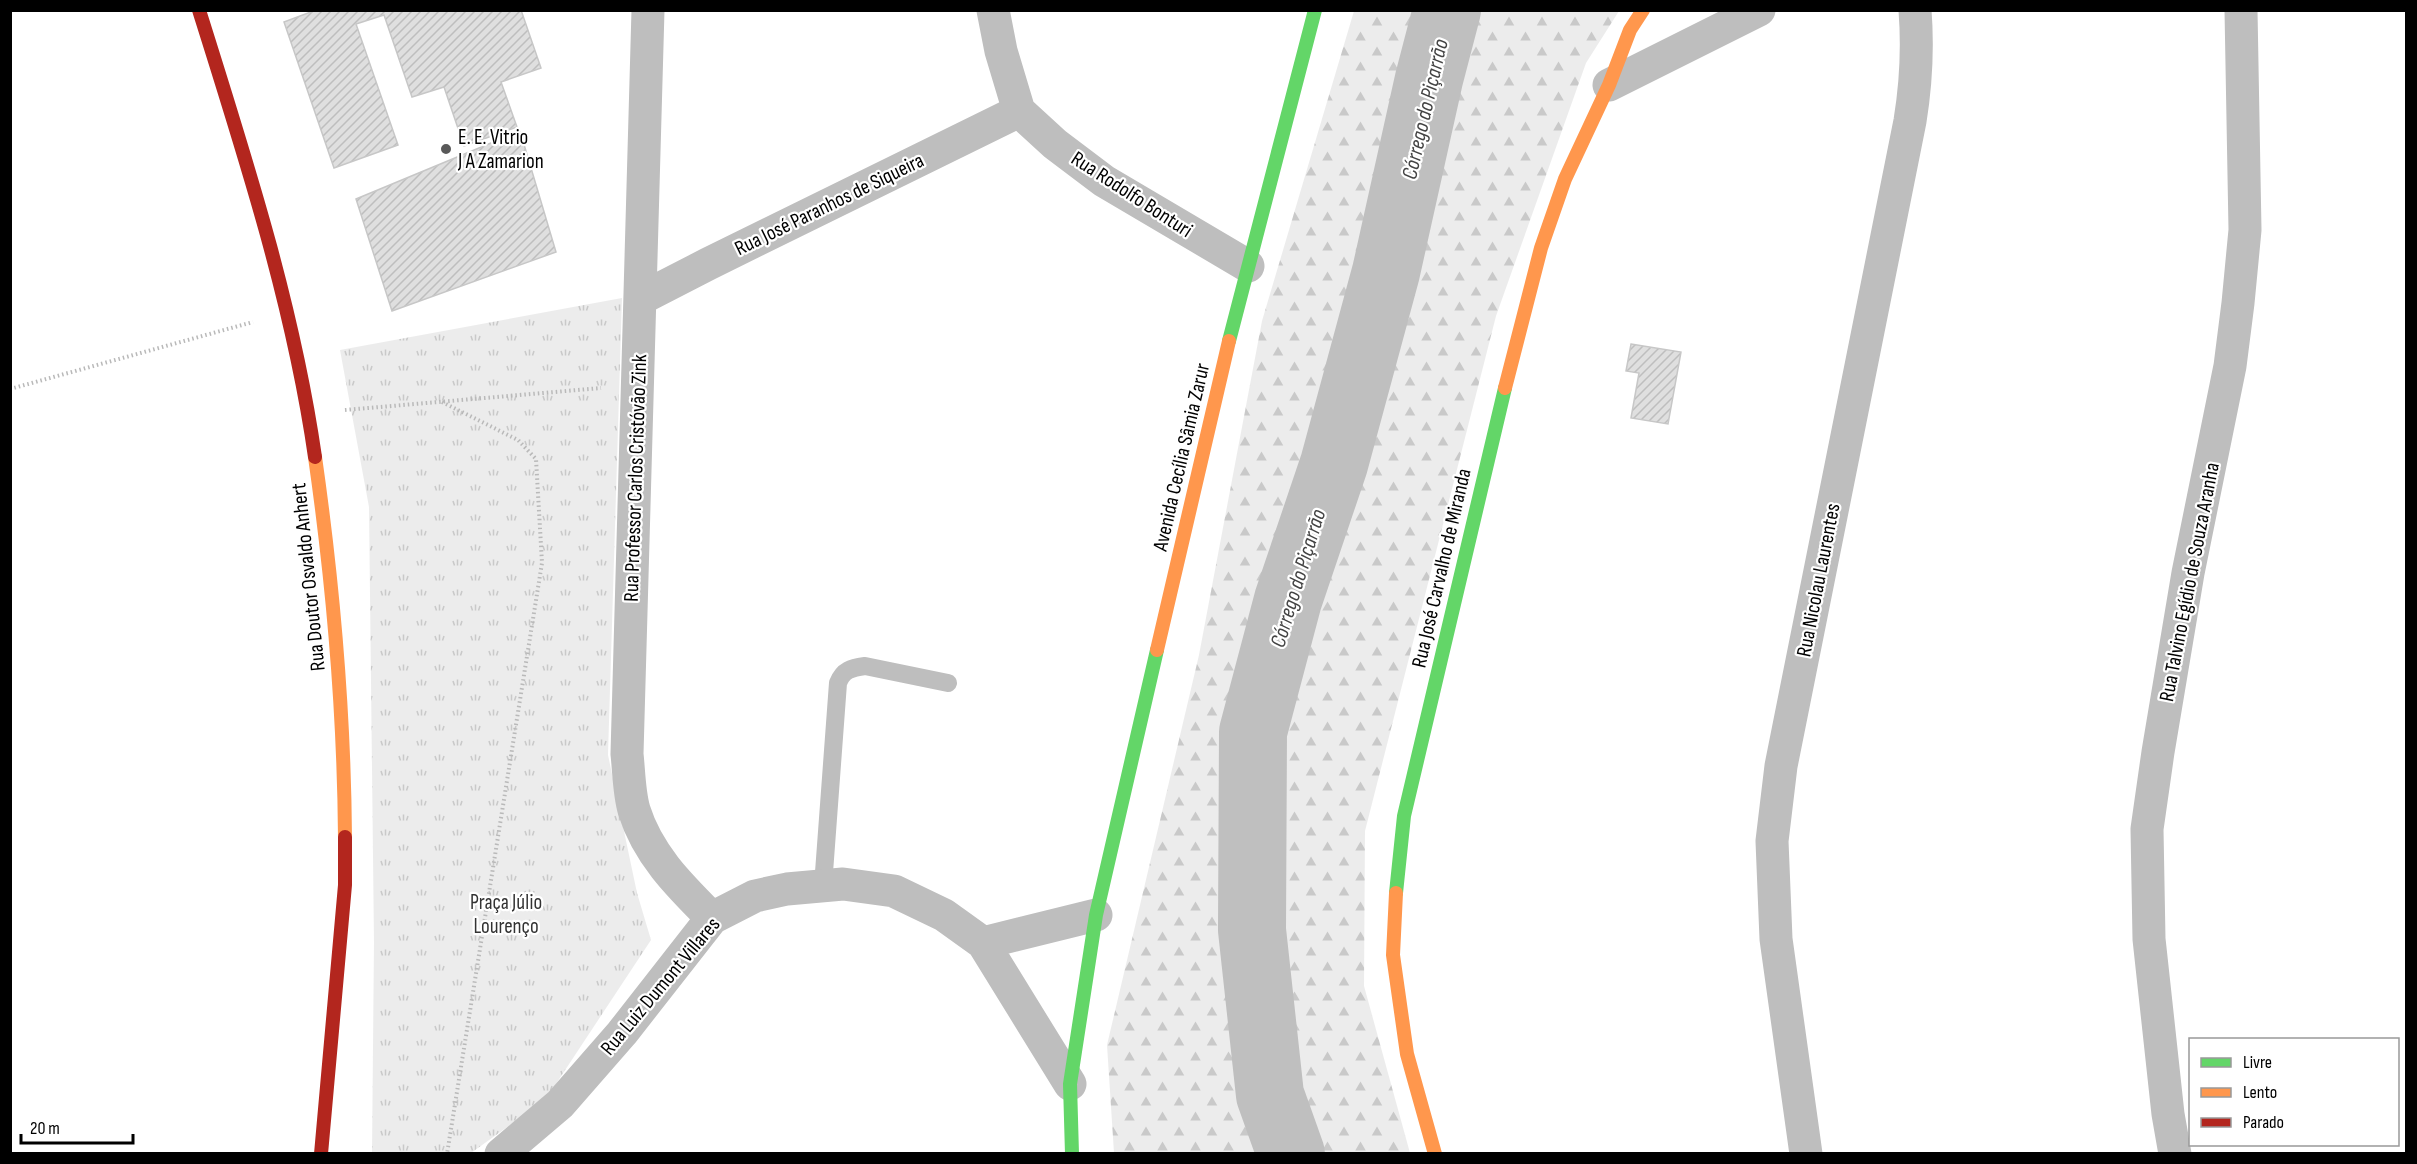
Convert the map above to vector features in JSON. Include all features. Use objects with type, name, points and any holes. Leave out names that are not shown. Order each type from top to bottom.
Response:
[{"type":"street","name":"Rua Doutor Osvaldo Anhert","points":[[199,10],[255,187],[286,313],[309,414],[329,555],[339,662],[344,767],[345,885],[321,1154]]},
{"type":"street","name":"Rua Professor Carlos Cristóvão Zink","points":[[648,10],[627,754],[633,809],[650,849],[672,877],[712,918]]},
{"type":"street","points":[[993,10],[1001,51],[1019,111]]},
{"type":"street","name":"Avenida Cecília Sâmia Zarur","points":[[1096,915],[1248,266],[1315,10]]},
{"type":"street","name":"Rua José Carvalho de Miranda","points":[[1435,1154],[1407,1054],[1393,955],[1396,889],[1404,816],[1513,355],[1541,248],[1565,179],[1609,85],[1630,30],[1642,10]]},
{"type":"street","points":[[1609,85],[1759,10]]},
{"type":"street","name":"Rua Nicolau Laurentes","points":[[1806,1154],[1776,939],[1772,841],[1781,766],[1912,111],[1917,80],[1918,42],[1915,10]]},
{"type":"street","name":"Rua Talvino Egídio de Souza Aranha","points":[[2175,1154],[2168,1114],[2148,939],[2147,829],[2184,596],[2230,366],[2238,303],[2245,230],[2241,10]]},
{"type":"street","name":"Rua José Paranhos de Siqueira","points":[[640,300],[708,264],[1019,111]]},
{"type":"street","name":"Rua Rodolfo Bonturi","points":[[1019,111],[1056,144],[1104,181],[1248,266]]},
{"type":"street","name":"Rua Luiz Dumont Villares","points":[[501,1154],[560,1104],[622,1033],[712,918],[754,896],[787,889],[843,884],[894,891],[944,915],[983,943],[1070,1084]]},
{"type":"street","points":[[983,943],[1096,915],[1070,1084],[1072,1154]]},
{"type":"lane","points":[[823,886],[838,683],[841,675],[853,668],[865,666],[948,683]]},
{"type":"path","points":[[10,389],[286,313]]},
{"type":"path","points":[[309,414],[638,384]]},
{"type":"path","points":[[442,402],[518,440],[536,459],[542,563],[447,1154]]},
{"type":"green space","points":[[1354,11],[1619,11],[1586,63],[1496,316],[1365,831],[1364,986],[1410,1153],[1114,1153],[1107,1045],[1199,655],[1262,321]]},
{"type":"green space","name":"Praça Júlio Lourenço","points":[[622,298],[608,755],[637,893],[651,940],[546,1099],[471,1153],[372,1153],[374,942],[369,507],[340,350]]},
{"type":"building","points":[[316,10],[521,10],[541,68],[501,82],[517,127],[464,146],[444,87],[412,97],[384,15],[356,24],[398,145],[334,168],[284,22]]},
{"type":"building","points":[[520,131],[556,252],[392,311],[356,199]]},
{"type":"building","points":[[1631,344],[1681,352],[1668,424],[1631,418],[1639,373],[1626,371]]},
{"type":"waterway","name":"Córrego do Piçarrão","points":[[1291,1154],[1270,1095],[1252,930],[1253,732],[1288,600],[1334,464],[1386,272],[1429,79],[1447,10]]},
{"type":"traffic: fast","points":[[1229,341],[1315,10]]},
{"type":"traffic: fast","points":[[1396,893],[1404,816],[1505,388]]},
{"type":"traffic: fast","points":[[1072,1154],[1070,1084],[1096,915],[1157,650]]},
{"type":"traffic: slow","points":[[1505,388],[1541,248],[1565,179],[1609,85],[1630,30],[1643,10]]},
{"type":"traffic: slow","points":[[1157,650],[1229,341]]},
{"type":"traffic: slow","points":[[315,457],[336,646],[345,837]]},
{"type":"traffic: slow","points":[[1396,893],[1393,955],[1407,1054],[1435,1154]]},
{"type":"traffic: jam","points":[[199,10],[281,287],[306,400],[315,457]]},
{"type":"traffic: jam","points":[[321,1154],[345,885],[345,837]]},
{"type":"place","name":"E. E. Vitrio J A Zamarion","points":[[446,149]]}]
